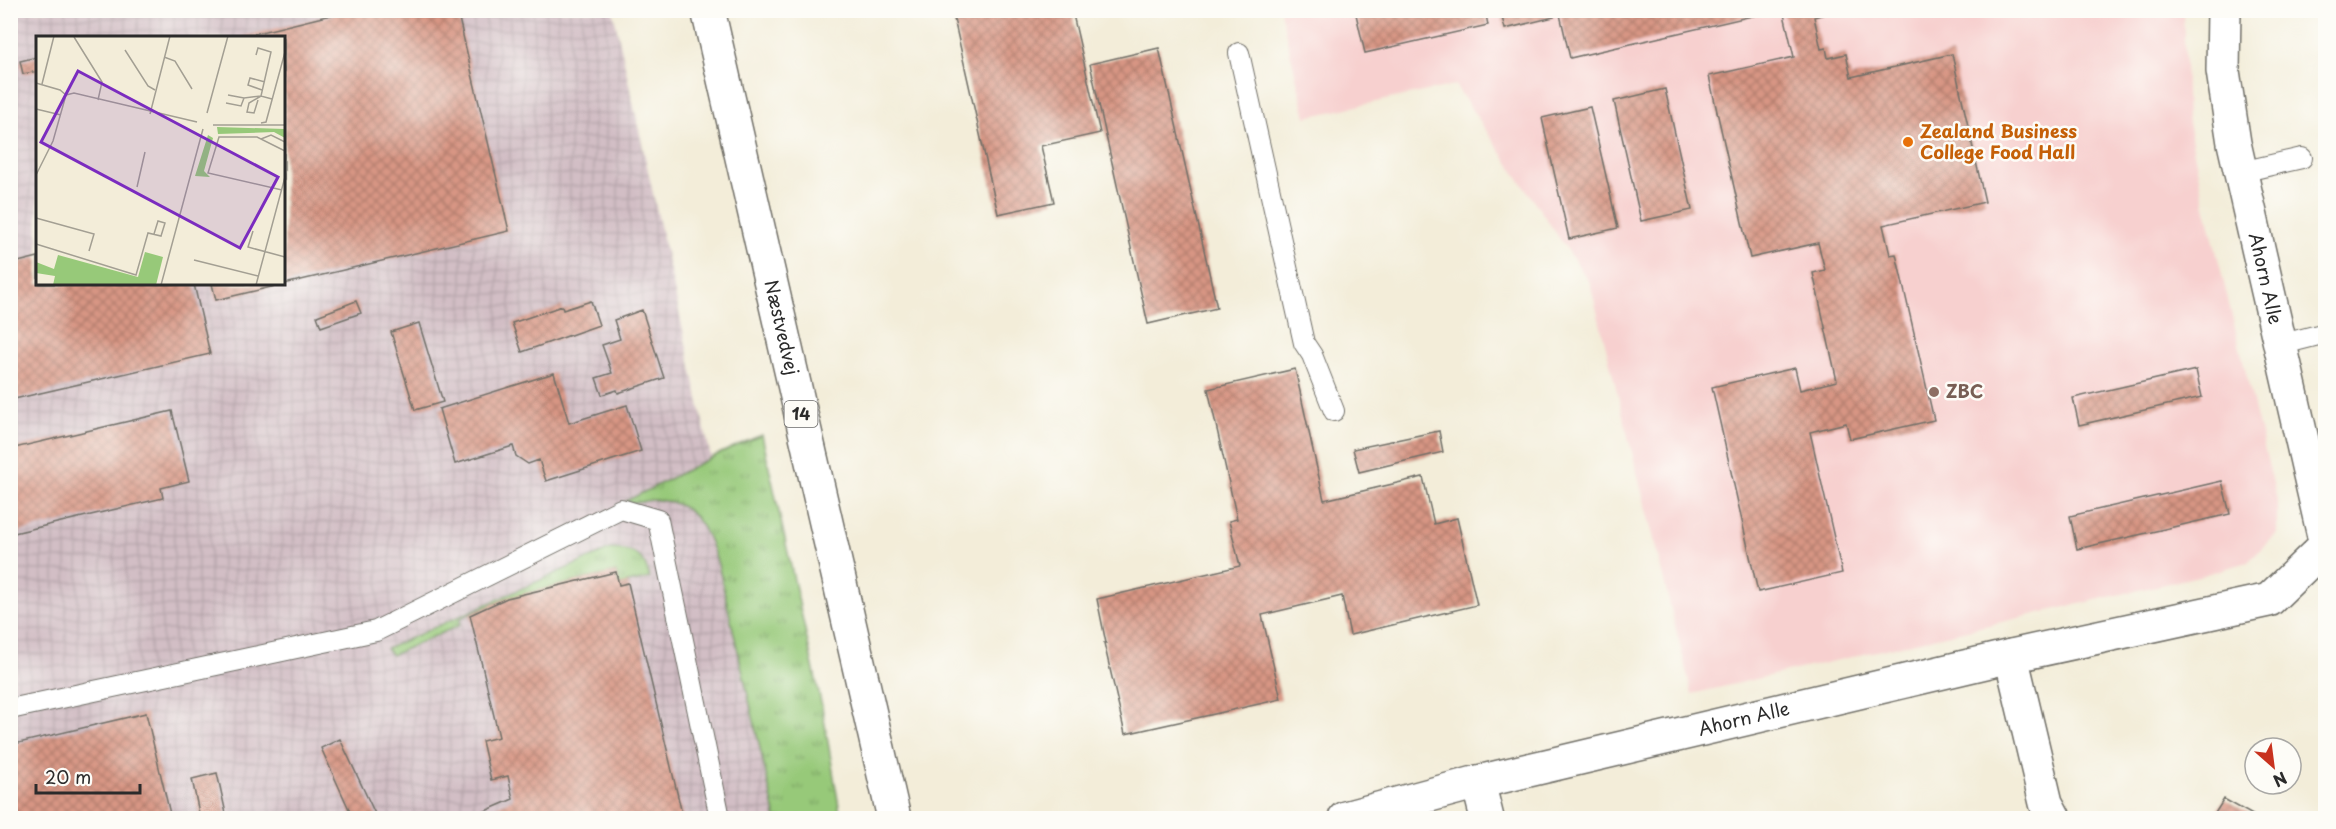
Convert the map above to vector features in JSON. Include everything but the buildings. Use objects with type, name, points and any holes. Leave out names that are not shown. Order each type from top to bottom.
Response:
[{"type":"street","name":"Næstvedvej","points":[[708,10],[894,819]]},
{"type":"street","name":"Ahorn Alle","points":[[1345,819],[1478,782],[2011,656],[2269,600],[2325,545],[2241,172],[2223,71],[2224,10]]},
{"type":"street","points":[[2011,656],[2046,803],[2054,819]]},
{"type":"street","points":[[1478,782],[1487,819]]},
{"type":"lane","points":[[1239,53],[1304,343],[1312,355],[1334,411]]},
{"type":"lane","points":[[2241,172],[2302,158]]},
{"type":"lane","points":[[2280,345],[2325,333]]},
{"type":"lane","points":[[10,709],[376,631],[621,509],[658,520],[720,819]]},
{"type":"shaded area","points":[[10,11],[613,11],[790,818],[11,818]]},
{"type":"shaded area","name":"ZBC","points":[[1280,11],[2183,11],[2187,117],[2202,193],[2277,500],[2277,534],[2248,562],[2199,576],[1692,694],[1590,283],[1455,85],[1306,117]]},
{"type":"green space","points":[[762,435],[822,707],[841,818],[776,818],[718,564],[709,539],[697,519],[679,505],[667,501],[653,500],[636,503],[626,501],[710,458]]},
{"type":"green space","points":[[610,549],[626,550],[637,555],[645,564],[650,578],[619,585],[616,572],[507,598],[460,618],[460,625],[392,655],[386,649]]},
{"type":"place","name":"Zealand Business College Food Hall","points":[[1908,142]]},
{"type":"place","name":"ZBC","points":[[1934,392]]}]
